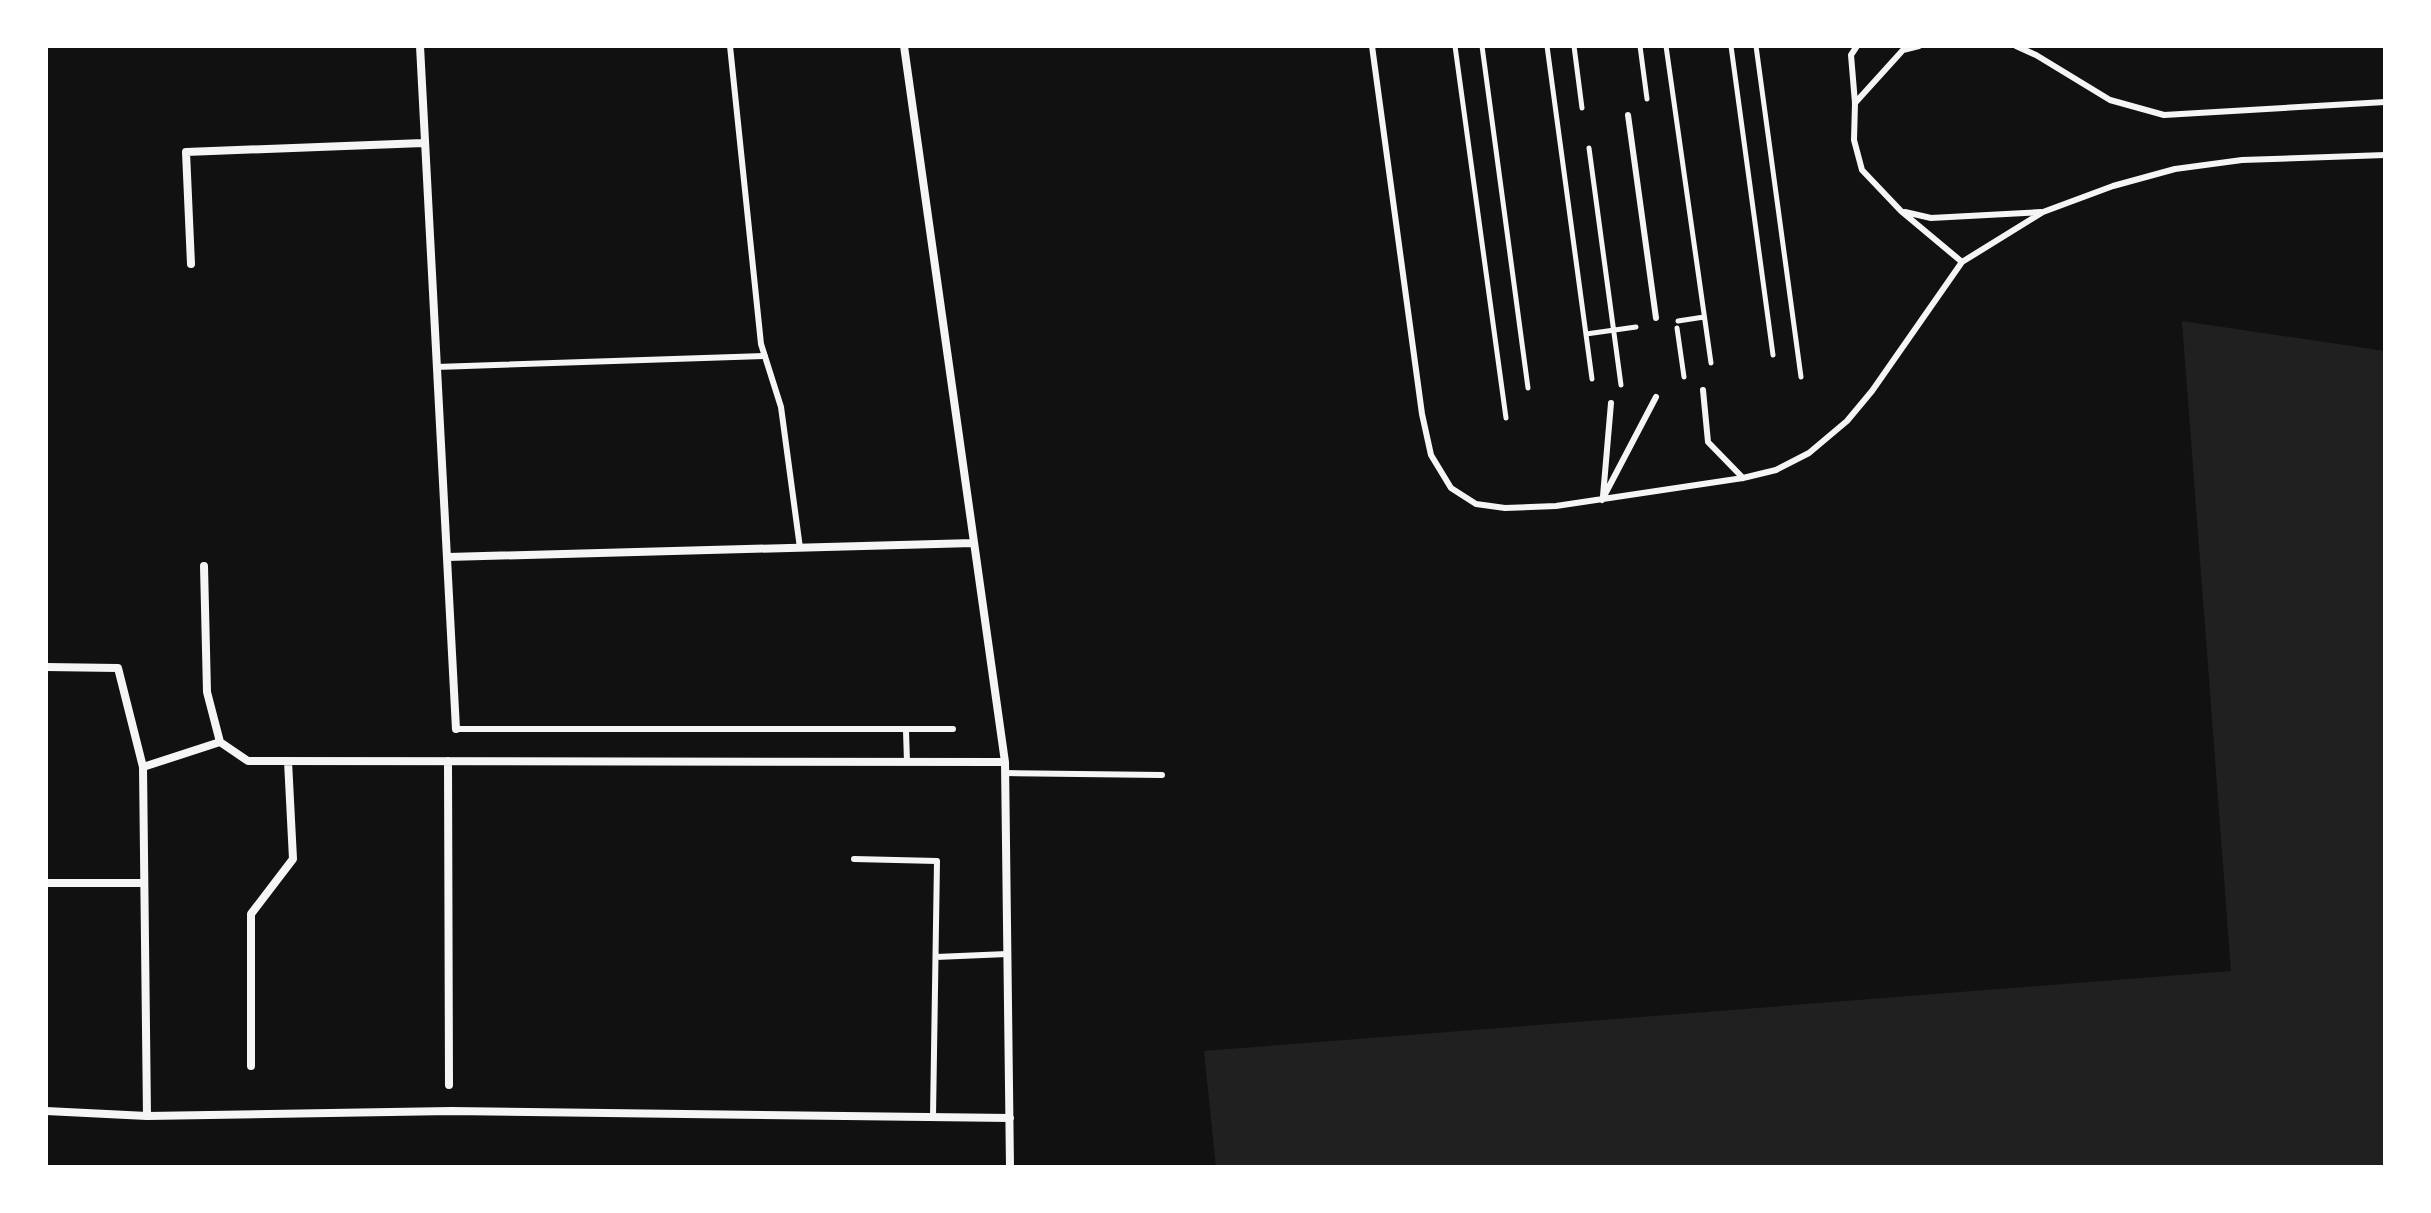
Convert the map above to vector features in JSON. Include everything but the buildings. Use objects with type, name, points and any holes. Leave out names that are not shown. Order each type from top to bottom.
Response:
[{"type":"street","points":[[420,46],[456,729]]},
{"type":"street","points":[[904,46],[1005,762],[1010,1167]]},
{"type":"street","points":[[191,264],[186,152],[423,143]]},
{"type":"street","points":[[448,557],[973,543]]},
{"type":"street","points":[[204,566],[207,692],[220,742],[248,761],[1005,762]]},
{"type":"street","points":[[46,667],[118,668],[143,767],[147,1116]]},
{"type":"street","points":[[143,767],[220,742]]},
{"type":"street","points":[[251,1066],[251,914],[293,859],[288,761]]},
{"type":"street","points":[[448,761],[449,1085]]},
{"type":"street","points":[[46,883],[143,883]]},
{"type":"street","points":[[46,1111],[147,1116],[451,1111],[1010,1118]]},
{"type":"lane","points":[[730,46],[761,344],[781,407],[800,548]]},
{"type":"lane","points":[[1372,46],[1422,414],[1431,455],[1451,488],[1476,504],[1505,508],[1602,500],[1743,478],[1776,470],[1809,453],[1847,421],[1872,391],[1962,262],[2043,212],[2113,186],[2175,169],[2242,160],[2385,155]]},
{"type":"lane","points":[[1857,46],[1851,55],[1854,140],[1862,170],[1901,211],[1962,262]]},
{"type":"lane","points":[[1855,103],[1903,50],[1919,46]]},
{"type":"lane","points":[[2016,46],[2110,100],[2164,115],[2385,102]]},
{"type":"lane","points":[[1628,115],[1656,318]]},
{"type":"lane","points":[[1901,211],[1931,218],[2043,212]]},
{"type":"lane","points":[[436,367],[765,356]]},
{"type":"lane","points":[[1703,390],[1708,442],[1743,478]]},
{"type":"lane","points":[[1602,500],[1656,397]]},
{"type":"lane","points":[[1602,500],[1611,403]]},
{"type":"lane","points":[[456,729],[953,729]]},
{"type":"lane","points":[[906,731],[907,762]]},
{"type":"lane","points":[[1005,773],[1162,775]]},
{"type":"lane","points":[[854,859],[937,861],[933,1117]]},
{"type":"lane","points":[[936,957],[1007,954]]},
{"type":"path","points":[[1455,46],[1506,418]]},
{"type":"path","points":[[1482,46],[1528,388]]},
{"type":"path","points":[[1547,46],[1592,379]]},
{"type":"path","points":[[1574,46],[1582,108]]},
{"type":"path","points":[[1640,46],[1647,99]]},
{"type":"path","points":[[1666,46],[1711,363]]},
{"type":"path","points":[[1731,46],[1773,355]]},
{"type":"path","points":[[1756,46],[1801,377]]},
{"type":"path","points":[[1589,148],[1621,387]]},
{"type":"shaded area","points":[[2182,321],[2385,351],[2385,1167],[1216,1167],[1204,1051],[2231,971]]}]
